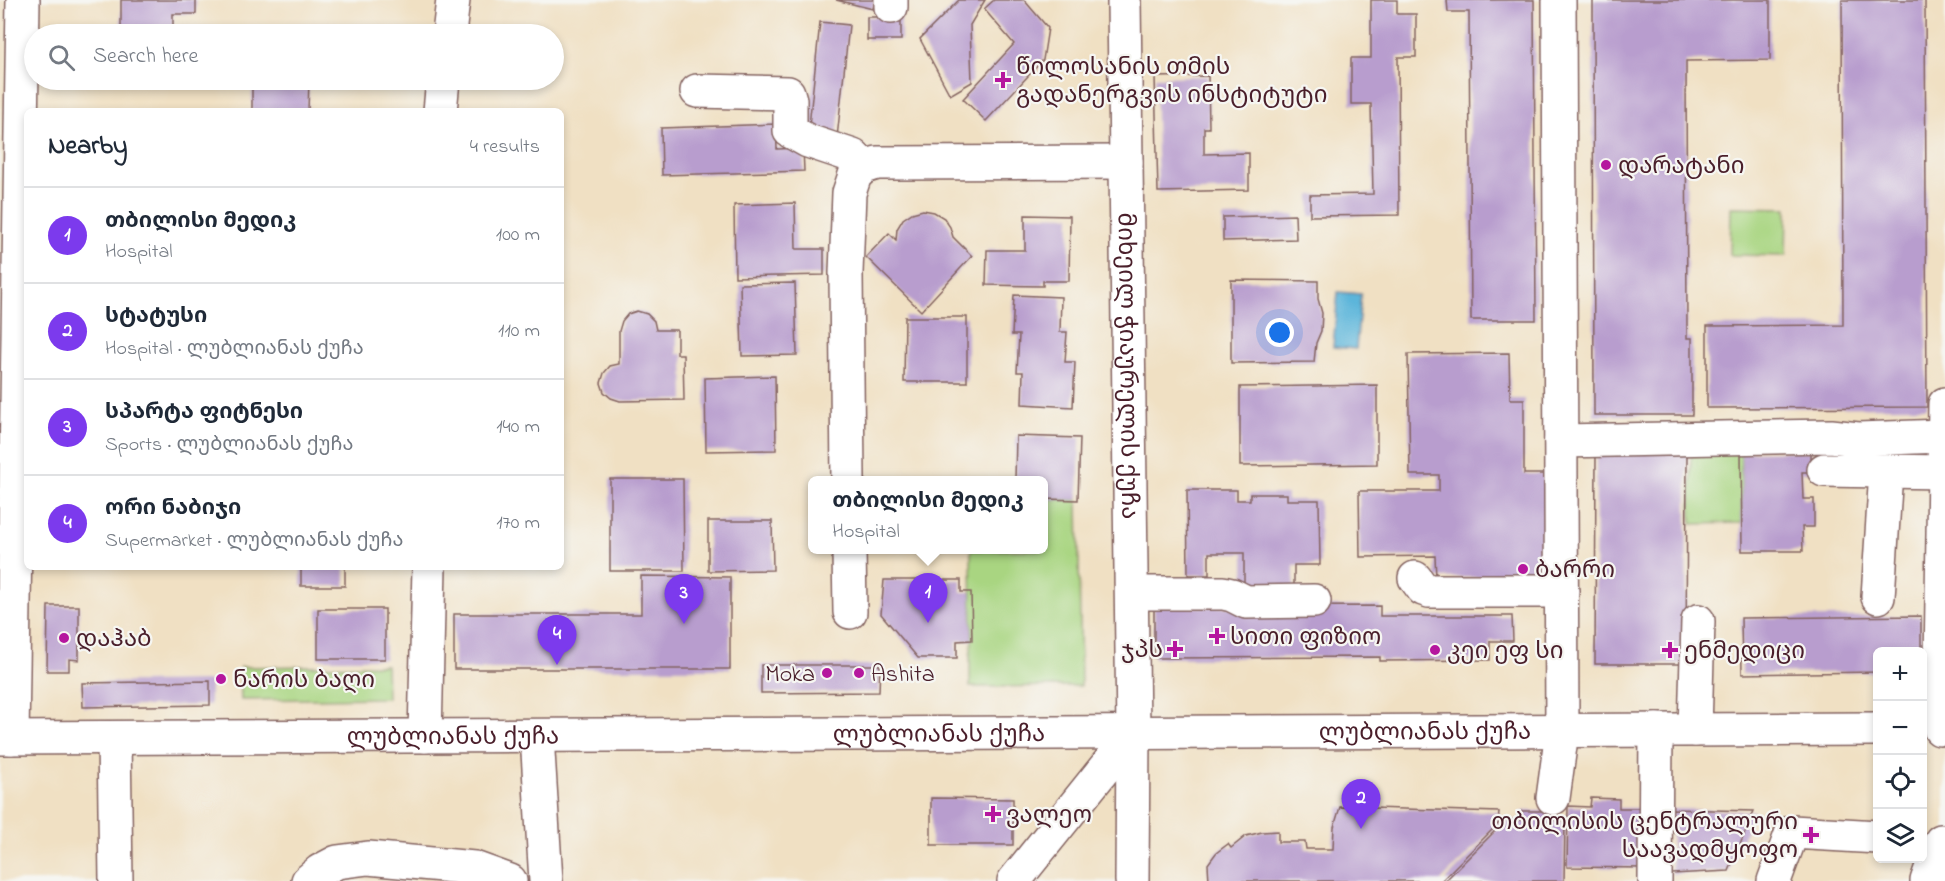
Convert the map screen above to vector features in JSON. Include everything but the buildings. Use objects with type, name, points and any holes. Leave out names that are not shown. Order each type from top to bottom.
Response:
[{"type":"street","points":[[6,738],[10,143],[23,0]]},
{"type":"street","points":[[450,24],[453,0]]},
{"type":"street","name":"მიხეილ ჭიაურელის ქუჩა","points":[[1124,0],[1132,593],[1132,881]]},
{"type":"street","points":[[1553,798],[1562,731],[1559,0]]},
{"type":"street","points":[[440,108],[442,90]]},
{"type":"street","points":[[697,92],[788,93],[790,131],[808,141],[853,156],[864,167]]},
{"type":"street","points":[[848,476],[846,273],[849,193],[855,175],[864,167],[877,163],[1126,162]]},
{"type":"street","points":[[1936,729],[1945,404]]},
{"type":"street","points":[[1561,441],[1831,436],[1858,439],[1944,436]]},
{"type":"street","points":[[1824,470],[1944,470]]},
{"type":"street","points":[[1878,597],[1886,471]]},
{"type":"street","points":[[849,554],[850,612]]},
{"type":"street","points":[[425,736],[429,570]]},
{"type":"street","points":[[1415,578],[1423,589],[1429,591],[1562,591]]},
{"type":"street","points":[[1132,593],[1224,593],[1246,602],[1314,601]]},
{"type":"street","points":[[1695,730],[1698,621]]},
{"type":"street","name":"ლუბლიანას ქუჩა","points":[[6,738],[1873,729]]},
{"type":"street","points":[[1655,881],[1656,730]]},
{"type":"street","points":[[1014,881],[1133,733]]},
{"type":"street","points":[[537,736],[546,881]]},
{"type":"street","points":[[114,738],[116,881]]},
{"type":"street","points":[[1774,881],[1792,832],[1873,837]]},
{"type":"street","points":[[1927,881],[1936,840]]},
{"type":"street","points":[[308,881],[337,862],[368,858],[474,868],[510,881]]},
{"type":"green space","points":[[1731,207],[1787,208],[1786,256],[1730,255]]},
{"type":"green space","points":[[1691,452],[1741,452],[1742,523],[1691,524]]},
{"type":"green space","points":[[1048,499],[1078,500],[1081,686],[970,687],[971,554],[1048,554]]},
{"type":"green space","points":[[386,665],[387,698],[241,700],[240,667]]},
{"type":"water","points":[[1338,292],[1361,294],[1356,349],[1333,347]]},
{"type":"place","name":"წილოსანის თმის გადანერგვის ინსტიტუტი","points":[[1003,80]]},
{"type":"place","name":"დარატანი","points":[[1606,165]]},
{"type":"place","name":"ბარრი","points":[[1523,569]]},
{"type":"place","name":"თბილისი მედიკ","points":[[928,623]]},
{"type":"place","name":"სპარტა ფიტნესი","points":[[684,624]]},
{"type":"place","name":"სითი ფიზიო","points":[[1217,636]]},
{"type":"place","name":"დაჰაბ","points":[[64,638]]},
{"type":"place","name":"ჯპს","points":[[1175,649]]},
{"type":"place","name":"კეი ეფ სი","points":[[1435,650]]},
{"type":"place","name":"ენმედიცი","points":[[1670,650]]},
{"type":"place","name":"ორი ნაბიჯი","points":[[557,665]]},
{"type":"place","name":"Moka","points":[[827,673]]},
{"type":"place","name":"Ashita","points":[[859,673]]},
{"type":"place","name":"ნარის ბაღი","points":[[221,679]]},
{"type":"place","name":"ვალეო","points":[[993,814]]},
{"type":"place","name":"სტატუსი","points":[[1361,829]]},
{"type":"place","name":"თბილისის ცენტრალური საავადმყოფო","points":[[1811,835]]}]
